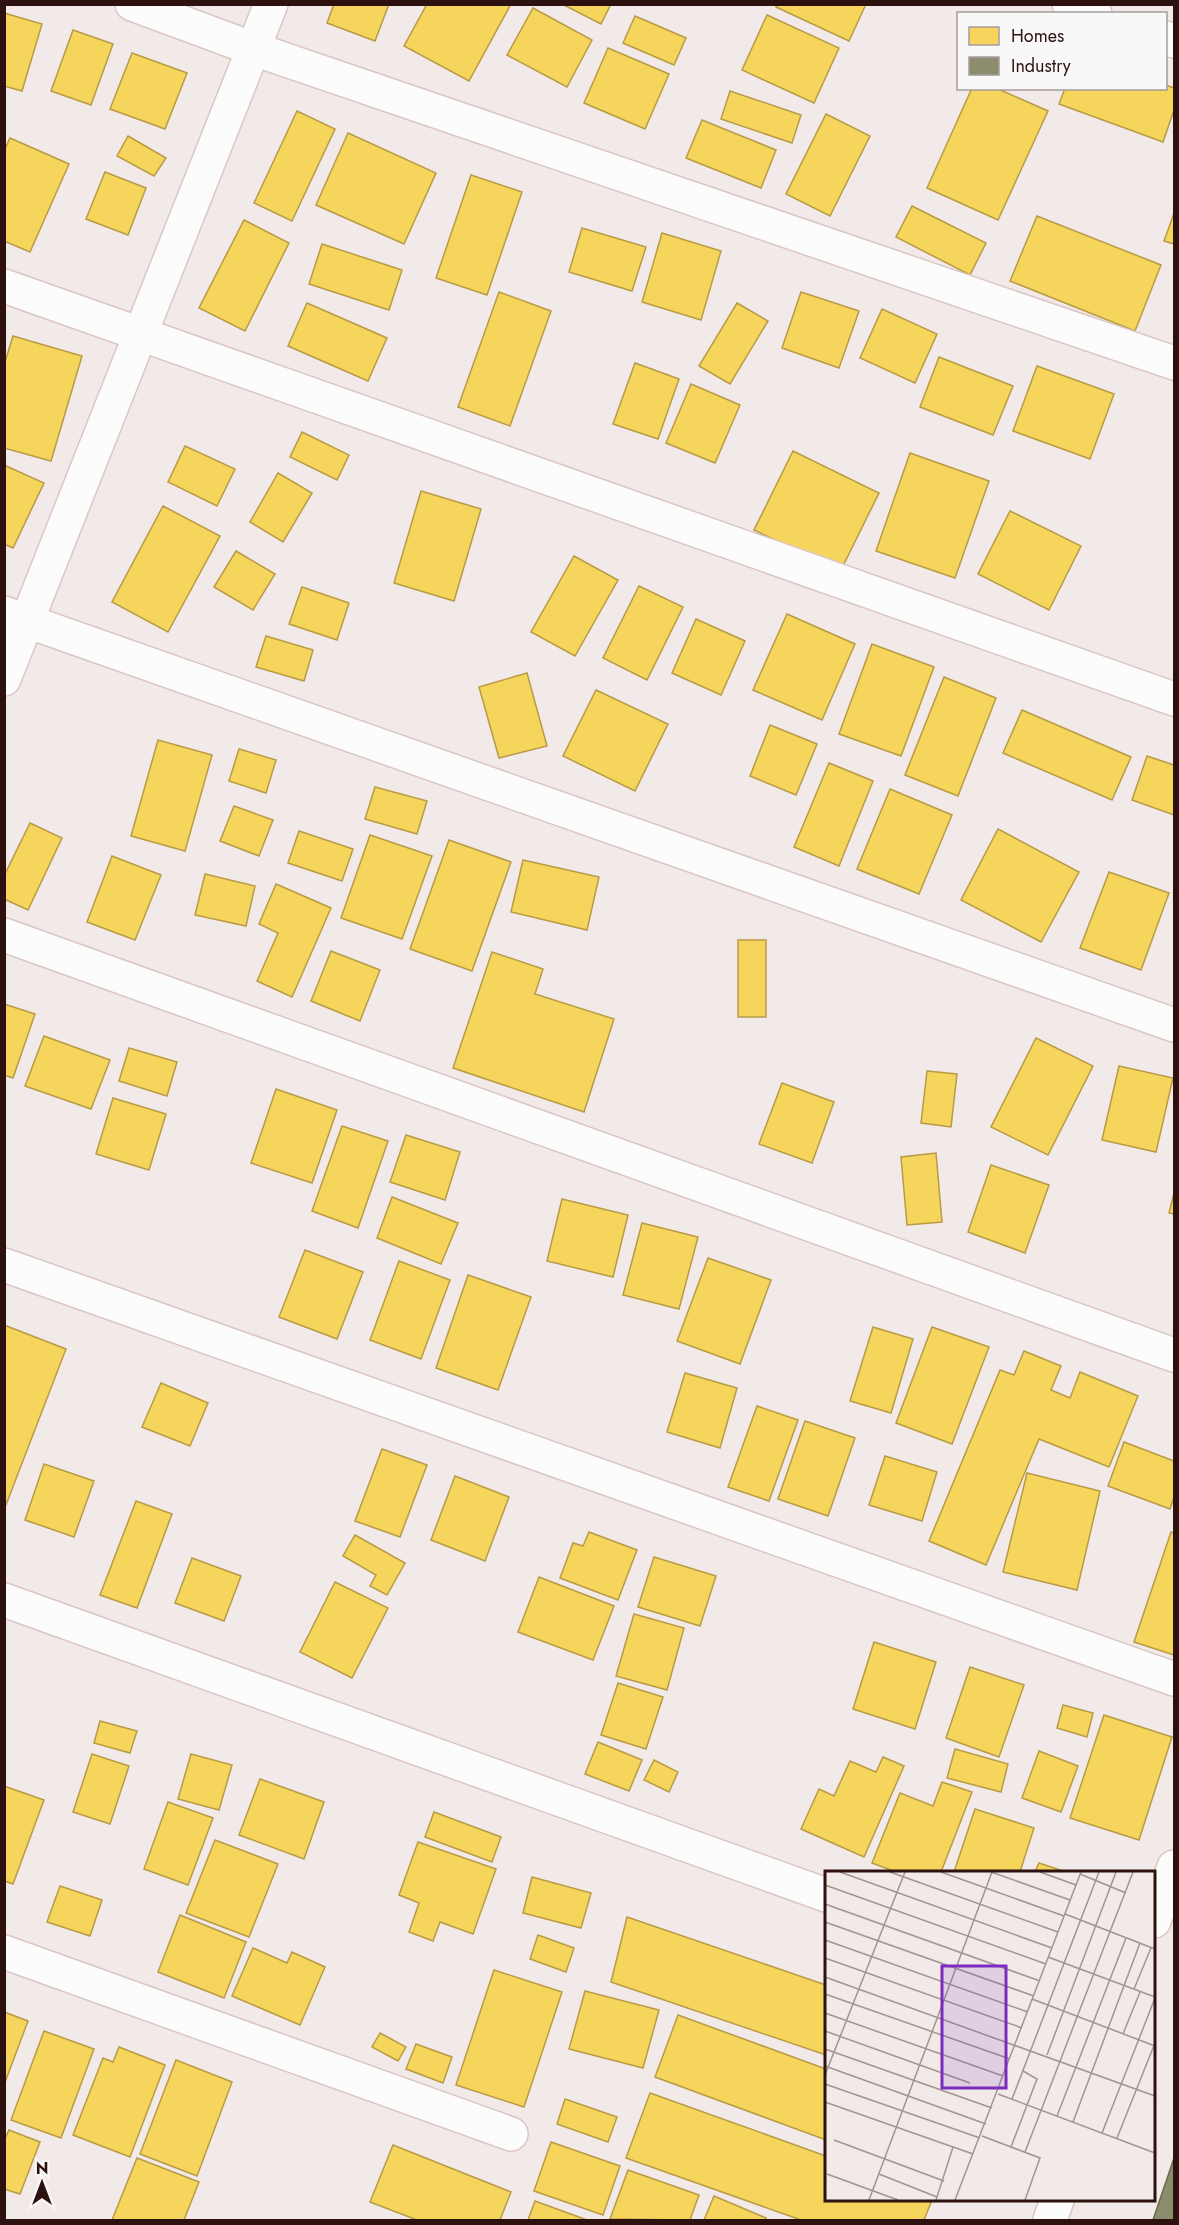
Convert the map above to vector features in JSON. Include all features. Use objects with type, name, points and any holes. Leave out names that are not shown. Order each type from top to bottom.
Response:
[{"type":"street","points":[[132,4],[254,49],[1174,363]]},
{"type":"street","points":[[4,679],[15,617],[139,335],[271,4]]},
{"type":"street","points":[[1069,4],[1090,12]]},
{"type":"street","points":[[4,286],[1174,699]]},
{"type":"street","points":[[15,617],[1174,1025]]},
{"type":"street","points":[[4,935],[1174,1355]]},
{"type":"street","points":[[4,1265],[1174,1679]]},
{"type":"street","points":[[4,1600],[825,1895]]},
{"type":"street","points":[[1155,1918],[1174,1867]]},
{"type":"street","points":[[4,1952],[511,2134]]},
{"type":"street","points":[[1050,2220],[1056,2201]]},
{"type":"building: Homes","points":[[334,4],[389,4],[375,41],[327,23]]},
{"type":"building: Homes","points":[[427,4],[511,4],[469,81],[404,46]]},
{"type":"building: Homes","points":[[562,4],[611,4],[601,24]]},
{"type":"building: Homes","points":[[777,4],[866,4],[849,41],[776,7]]},
{"type":"building: Homes","points":[[533,8],[592,40],[567,87],[507,55]]},
{"type":"building: Homes","points":[[4,13],[42,24],[22,91],[4,86]]},
{"type":"building: Homes","points":[[767,15],[839,48],[814,103],[742,70]]},
{"type":"building: Homes","points":[[635,16],[686,38],[674,65],[623,43]]},
{"type":"building: Homes","points":[[73,30],[113,44],[91,105],[51,91]]},
{"type":"building: Homes","points":[[608,48],[669,74],[645,129],[584,103]]},
{"type":"building: Homes","points":[[132,53],[187,73],[165,129],[110,109]]},
{"type":"building: Homes","points":[[1167,85],[1174,88],[1174,110],[1163,142],[1059,104],[1064,90],[1167,90]]},
{"type":"building: Homes","points":[[971,90],[1001,90],[1048,111],[998,220],[927,188]]},
{"type":"building: Homes","points":[[730,91],[801,115],[792,143],[721,119]]},
{"type":"building: Homes","points":[[297,111],[335,129],[292,221],[254,203]]},
{"type":"building: Homes","points":[[826,114],[870,136],[830,216],[786,194]]},
{"type":"building: Homes","points":[[702,120],[776,150],[761,188],[686,158]]},
{"type":"building: Homes","points":[[348,133],[436,173],[404,244],[316,205]]},
{"type":"building: Homes","points":[[128,136],[166,158],[154,176],[117,156]]},
{"type":"building: Homes","points":[[10,138],[69,164],[30,252],[4,241],[4,151]]},
{"type":"building: Homes","points":[[105,172],[146,188],[128,235],[86,219]]},
{"type":"building: Homes","points":[[471,175],[522,192],[487,295],[436,278]]},
{"type":"building: Homes","points":[[912,206],[986,243],[970,275],[896,237]]},
{"type":"building: Homes","points":[[1174,213],[1174,244],[1164,241]]},
{"type":"building: Homes","points":[[1037,216],[1161,265],[1135,331],[1010,281]]},
{"type":"building: Homes","points":[[244,220],[289,243],[245,331],[199,308]]},
{"type":"building: Homes","points":[[582,228],[646,247],[632,291],[569,272]]},
{"type":"building: Homes","points":[[662,233],[721,251],[701,320],[642,302]]},
{"type":"building: Homes","points":[[322,244],[402,270],[389,310],[309,284]]},
{"type":"building: Homes","points":[[499,292],[551,311],[510,426],[458,407]]},
{"type":"building: Homes","points":[[801,292],[859,311],[839,368],[782,348]]},
{"type":"building: Homes","points":[[307,303],[387,338],[368,381],[288,346]]},
{"type":"building: Homes","points":[[737,303],[768,321],[730,384],[699,366]]},
{"type":"building: Homes","points":[[882,309],[937,334],[915,383],[860,358]]},
{"type":"building: Homes","points":[[13,336],[82,356],[51,461],[4,448],[4,365]]},
{"type":"building: Homes","points":[[939,357],[1013,386],[993,435],[920,407]]},
{"type":"building: Homes","points":[[635,363],[679,379],[658,439],[613,424]]},
{"type":"building: Homes","points":[[1037,366],[1114,394],[1090,459],[1013,431]]},
{"type":"building: Homes","points":[[691,384],[740,405],[715,463],[666,443]]},
{"type":"building: Homes","points":[[302,432],[349,455],[337,480],[290,457]]},
{"type":"building: Homes","points":[[185,446],[235,469],[217,506],[168,482]]},
{"type":"building: Homes","points":[[793,451],[879,493],[840,572],[754,530]]},
{"type":"building: Homes","points":[[910,453],[989,481],[955,578],[876,551]]},
{"type":"building: Homes","points":[[4,465],[44,483],[13,548],[4,544]]},
{"type":"building: Homes","points":[[278,473],[312,493],[283,542],[250,522]]},
{"type":"building: Homes","points":[[421,491],[481,509],[454,601],[394,583]]},
{"type":"building: Homes","points":[[163,506],[220,536],[168,632],[112,602]]},
{"type":"building: Homes","points":[[1010,511],[1081,546],[1049,610],[978,574]]},
{"type":"building: Homes","points":[[236,551],[275,574],[253,610],[214,587]]},
{"type":"building: Homes","points":[[574,556],[618,580],[575,656],[531,632]]},
{"type":"building: Homes","points":[[639,586],[683,607],[647,680],[603,658]]},
{"type":"building: Homes","points":[[302,587],[349,603],[337,640],[289,624]]},
{"type":"building: Homes","points":[[787,614],[855,644],[822,720],[753,690]]},
{"type":"building: Homes","points":[[696,619],[745,641],[721,695],[672,673]]},
{"type":"building: Homes","points":[[266,636],[313,650],[304,681],[256,667]]},
{"type":"building: Homes","points":[[872,644],[934,667],[901,756],[839,734]]},
{"type":"building: Homes","points":[[527,673],[547,746],[499,758],[479,687]]},
{"type":"building: Homes","points":[[944,677],[996,698],[958,796],[905,775]]},
{"type":"building: Homes","points":[[596,690],[668,724],[635,791],[563,756]]},
{"type":"building: Homes","points":[[1022,710],[1131,757],[1112,800],[1003,753]]},
{"type":"building: Homes","points":[[770,725],[817,744],[796,795],[750,776]]},
{"type":"building: Homes","points":[[158,740],[212,755],[185,851],[131,836]]},
{"type":"building: Homes","points":[[239,749],[276,760],[266,793],[229,781]]},
{"type":"building: Homes","points":[[1147,756],[1174,765],[1174,815],[1132,800]]},
{"type":"building: Homes","points":[[829,763],[873,781],[839,866],[794,847]]},
{"type":"building: Homes","points":[[375,787],[427,801],[417,834],[365,819]]},
{"type":"building: Homes","points":[[890,789],[952,815],[919,894],[857,869]]},
{"type":"building: Homes","points":[[234,806],[273,820],[259,856],[220,841]]},
{"type":"building: Homes","points":[[30,823],[62,838],[28,910],[4,899],[4,876]]},
{"type":"building: Homes","points":[[998,829],[1079,872],[1041,942],[961,900]]},
{"type":"building: Homes","points":[[299,831],[353,849],[342,881],[288,863]]},
{"type":"building: Homes","points":[[370,835],[432,856],[402,939],[341,918]]},
{"type":"building: Homes","points":[[449,840],[511,862],[472,971],[410,949]]},
{"type":"building: Homes","points":[[112,856],[161,875],[135,940],[87,922]]},
{"type":"building: Homes","points":[[523,860],[599,877],[587,930],[511,912]]},
{"type":"building: Homes","points":[[1109,872],[1169,893],[1141,970],[1080,948]]},
{"type":"building: Homes","points":[[205,874],[255,886],[246,926],[195,915]]},
{"type":"building: Homes","points":[[276,884],[331,908],[292,997],[257,981],[278,933],[259,924]]},
{"type":"building: Homes","points":[[738,940],[766,940],[766,1017],[738,1017]]},
{"type":"building: Homes","points":[[331,951],[380,970],[360,1021],[311,1001]]},
{"type":"building: Homes","points":[[492,952],[543,969],[535,994],[614,1019],[584,1112],[453,1068]]},
{"type":"building: Homes","points":[[4,1004],[35,1014],[13,1078],[4,1075]]},
{"type":"building: Homes","points":[[44,1036],[110,1060],[91,1109],[25,1086]]},
{"type":"building: Homes","points":[[1036,1038],[1093,1066],[1048,1155],[991,1127]]},
{"type":"building: Homes","points":[[129,1048],[177,1062],[167,1096],[119,1081]]},
{"type":"building: Homes","points":[[1119,1066],[1173,1078],[1156,1152],[1102,1140]]},
{"type":"building: Homes","points":[[927,1071],[957,1074],[951,1127],[921,1123]]},
{"type":"building: Homes","points":[[782,1083],[834,1102],[812,1163],[759,1144]]},
{"type":"building: Homes","points":[[276,1089],[337,1110],[312,1183],[251,1163]]},
{"type":"building: Homes","points":[[113,1098],[166,1114],[149,1170],[96,1154]]},
{"type":"building: Homes","points":[[342,1126],[388,1141],[358,1228],[312,1211]]},
{"type":"building: Homes","points":[[406,1135],[460,1152],[445,1200],[390,1182]]},
{"type":"building: Homes","points":[[936,1153],[942,1222],[907,1225],[901,1157]]},
{"type":"building: Homes","points":[[991,1165],[1049,1185],[1025,1253],[968,1232]]},
{"type":"building: Homes","points":[[1174,1193],[1174,1214],[1169,1213]]},
{"type":"building: Homes","points":[[392,1197],[458,1223],[441,1264],[377,1238]]},
{"type":"building: Homes","points":[[562,1199],[628,1215],[613,1277],[547,1261]]},
{"type":"building: Homes","points":[[642,1223],[698,1237],[679,1309],[623,1295]]},
{"type":"building: Homes","points":[[305,1250],[363,1272],[337,1339],[279,1317]]},
{"type":"building: Homes","points":[[708,1258],[771,1280],[740,1364],[677,1341]]},
{"type":"building: Homes","points":[[399,1261],[450,1280],[421,1359],[370,1340]]},
{"type":"building: Homes","points":[[468,1275],[531,1297],[498,1390],[436,1368]]},
{"type":"building: Homes","points":[[4,1325],[66,1349],[4,1510]]},
{"type":"building: Homes","points":[[873,1327],[913,1339],[891,1413],[850,1401]]},
{"type":"building: Homes","points":[[932,1327],[989,1347],[952,1444],[896,1423]]},
{"type":"building: Homes","points":[[1024,1351],[1061,1366],[1051,1390],[1070,1398],[1080,1372],[1138,1396],[1109,1467],[1039,1439],[986,1565],[929,1541],[1000,1370],[1014,1375]]},
{"type":"building: Homes","points":[[685,1373],[737,1388],[720,1448],[667,1432]]},
{"type":"building: Homes","points":[[161,1383],[208,1403],[190,1446],[142,1427]]},
{"type":"building: Homes","points":[[757,1406],[798,1420],[769,1501],[728,1487]]},
{"type":"building: Homes","points":[[805,1421],[855,1438],[828,1516],[778,1499]]},
{"type":"building: Homes","points":[[1124,1442],[1174,1461],[1174,1497],[1170,1509],[1108,1486]]},
{"type":"building: Homes","points":[[382,1449],[427,1465],[400,1537],[355,1521]]},
{"type":"building: Homes","points":[[885,1456],[937,1472],[922,1521],[869,1505]]},
{"type":"building: Homes","points":[[44,1464],[94,1481],[74,1537],[25,1520]]},
{"type":"building: Homes","points":[[1027,1473],[1100,1491],[1077,1590],[1003,1572]]},
{"type":"building: Homes","points":[[455,1476],[509,1497],[485,1561],[431,1540]]},
{"type":"building: Homes","points":[[136,1501],[172,1514],[137,1608],[100,1595]]},
{"type":"building: Homes","points":[[589,1532],[637,1550],[618,1600],[560,1578],[573,1543],[583,1546]]},
{"type":"building: Homes","points":[[1171,1532],[1174,1533],[1174,1655],[1134,1642]]},
{"type":"building: Homes","points":[[355,1535],[405,1563],[387,1595],[370,1586],[376,1575],[343,1556]]},
{"type":"building: Homes","points":[[654,1557],[716,1576],[700,1626],[638,1607]]},
{"type":"building: Homes","points":[[192,1558],[241,1576],[224,1621],[175,1603]]},
{"type":"building: Homes","points":[[539,1577],[614,1606],[593,1660],[518,1632]]},
{"type":"building: Homes","points":[[335,1582],[388,1608],[352,1678],[300,1652]]},
{"type":"building: Homes","points":[[634,1614],[684,1628],[667,1690],[616,1676]]},
{"type":"building: Homes","points":[[874,1642],[936,1662],[915,1729],[853,1709]]},
{"type":"building: Homes","points":[[970,1667],[1024,1685],[999,1757],[946,1738]]},
{"type":"building: Homes","points":[[618,1683],[663,1697],[646,1749],[601,1735]]},
{"type":"building: Homes","points":[[1063,1705],[1093,1713],[1087,1737],[1057,1728]]},
{"type":"building: Homes","points":[[1104,1715],[1172,1737],[1139,1840],[1070,1818]]},
{"type":"building: Homes","points":[[100,1721],[137,1731],[130,1753],[94,1743]]},
{"type":"building: Homes","points":[[598,1742],[642,1760],[629,1791],[585,1774]]},
{"type":"building: Homes","points":[[955,1749],[1008,1764],[1001,1792],[947,1778]]},
{"type":"building: Homes","points":[[1039,1751],[1078,1766],[1061,1812],[1022,1798]]},
{"type":"building: Homes","points":[[92,1754],[129,1766],[110,1824],[73,1812]]},
{"type":"building: Homes","points":[[191,1754],[232,1765],[219,1810],[178,1799]]},
{"type":"building: Homes","points":[[883,1757],[904,1766],[864,1857],[801,1829],[819,1789],[834,1796],[850,1761],[876,1772]]},
{"type":"building: Homes","points":[[654,1760],[678,1772],[669,1792],[644,1780]]},
{"type":"building: Homes","points":[[260,1779],[324,1802],[304,1859],[239,1835]]},
{"type":"building: Homes","points":[[942,1782],[972,1792],[941,1871],[893,1871],[872,1863],[900,1793],[933,1806]]},
{"type":"building: Homes","points":[[4,1786],[44,1800],[13,1884],[4,1881]]},
{"type":"building: Homes","points":[[168,1802],[213,1818],[188,1885],[144,1869]]},
{"type":"building: Homes","points":[[975,1809],[1034,1828],[1020,1871],[954,1871]]},
{"type":"building: Homes","points":[[434,1812],[501,1837],[492,1862],[425,1837]]},
{"type":"building: Homes","points":[[215,1840],[278,1864],[249,1937],[186,1913]]},
{"type":"building: Homes","points":[[418,1842],[496,1869],[473,1934],[440,1922],[433,1941],[409,1932],[419,1903],[399,1895]]},
{"type":"building: Homes","points":[[1039,1863],[1063,1871],[1035,1871]]},
{"type":"building: Homes","points":[[532,1877],[591,1893],[581,1928],[523,1913]]},
{"type":"building: Homes","points":[[60,1886],[102,1900],[90,1936],[47,1922]]},
{"type":"building: Homes","points":[[180,1915],[246,1942],[224,1998],[158,1972]]},
{"type":"building: Homes","points":[[627,1917],[825,1985],[825,2055],[611,1982]]},
{"type":"building: Homes","points":[[538,1935],[574,1948],[566,1972],[530,1959]]},
{"type":"building: Homes","points":[[253,1948],[287,1963],[292,1952],[325,1967],[300,2025],[232,1996]]},
{"type":"building: Homes","points":[[494,1970],[562,1992],[524,2107],[456,2085]]},
{"type":"building: Homes","points":[[585,1991],[659,2010],[643,2068],[569,2049]]},
{"type":"building: Homes","points":[[4,2012],[28,2021],[4,2085]]},
{"type":"building: Homes","points":[[678,2015],[825,2069],[825,2140],[655,2077]]},
{"type":"building: Homes","points":[[44,2031],[94,2049],[61,2138],[11,2120]]},
{"type":"building: Homes","points":[[380,2033],[406,2047],[398,2061],[372,2047]]},
{"type":"building: Homes","points":[[416,2044],[452,2057],[443,2083],[406,2069]]},
{"type":"building: Homes","points":[[119,2047],[165,2065],[130,2157],[73,2135],[103,2058],[113,2062]]},
{"type":"building: Homes","points":[[176,2060],[232,2082],[197,2176],[140,2154]]},
{"type":"building: Homes","points":[[650,2093],[825,2156],[825,2201],[932,2201],[924,2220],[801,2220],[626,2158]]},
{"type":"building: Homes","points":[[565,2099],[617,2117],[608,2142],[557,2124]]},
{"type":"building: Homes","points":[[9,2130],[40,2142],[20,2194],[4,2189],[4,2141]]},
{"type":"building: Homes","points":[[551,2142],[620,2166],[603,2215],[534,2191]]},
{"type":"building: Homes","points":[[393,2145],[511,2192],[500,2220],[417,2220],[370,2202]]},
{"type":"building: Homes","points":[[137,2158],[199,2182],[184,2220],[112,2220]]},
{"type":"building: Homes","points":[[628,2170],[699,2195],[690,2220],[610,2219]]},
{"type":"building: Homes","points":[[714,2196],[766,2218],[765,2220],[704,2220]]},
{"type":"building: Homes","points":[[535,2201],[587,2220],[528,2220]]},
{"type":"building: Industry","points":[[1174,2158],[1174,2220],[1153,2220]]}]
